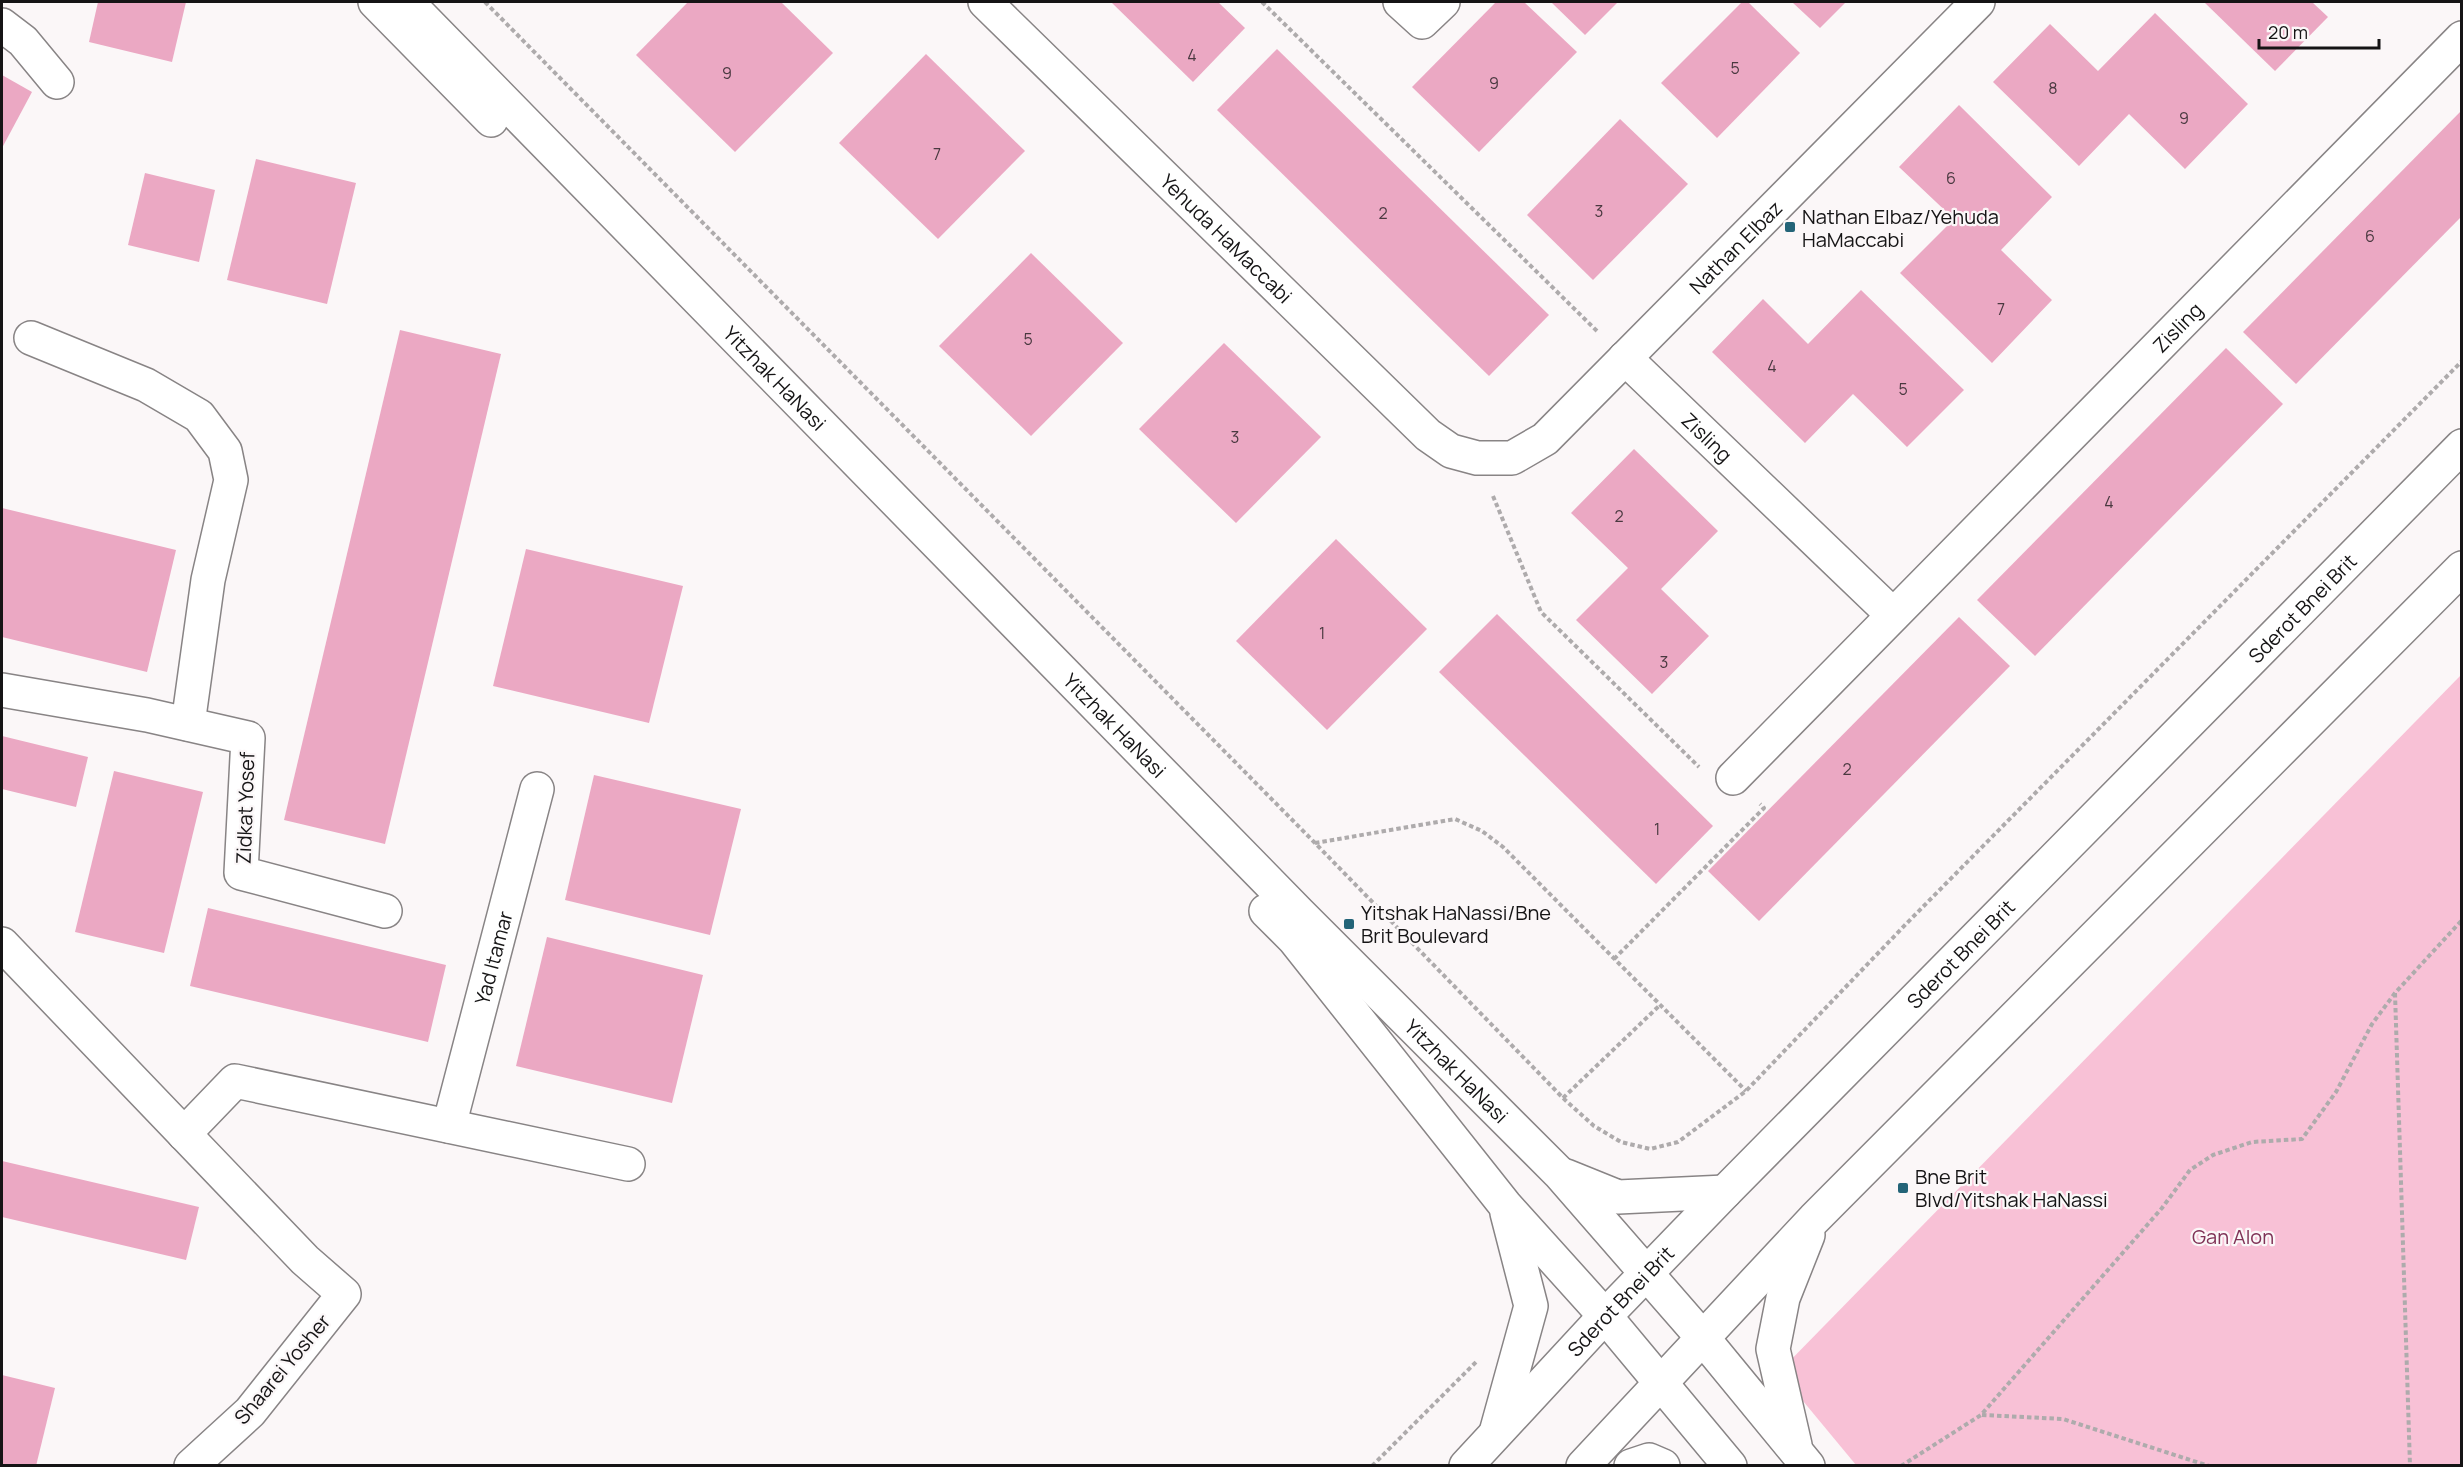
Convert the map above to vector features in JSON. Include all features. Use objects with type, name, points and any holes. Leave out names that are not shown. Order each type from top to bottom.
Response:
[{"type":"main road","name":"Yitzhak HaNasi","points":[[375,2],[1294,939],[1505,1205],[1605,1316],[1730,1466]]},
{"type":"main road","name":"Yitzhak HaNasi","points":[[407,2],[1299,913],[1559,1173],[1647,1272],[1802,1458]]},
{"type":"main road","name":"Yehuda HaMaccabi","points":[[985,2],[1428,435],[1452,451],[1477,458]]},
{"type":"main road","name":"Nathan Elbaz","points":[[1477,458],[1512,458],[1545,439],[1978,2]]},
{"type":"main road","points":[[2,25],[23,41],[57,82]]},
{"type":"main road","name":"Zisling","points":[[1733,778],[2462,38]]},
{"type":"main road","points":[[31,338],[146,385],[200,416],[225,451],[231,480],[208,580],[188,724]]},
{"type":"main road","name":"Zisling","points":[[1625,358],[1893,615]]},
{"type":"main road","name":"Sderot Bnei Brit","points":[[1467,1466],[1605,1316],[1725,1192],[2462,446]]},
{"type":"main road","points":[[1583,1466],[1814,1219],[2462,568]]},
{"type":"main road","name":"Zidkat Yosef","points":[[2,690],[188,724],[248,738],[241,873],[385,911]]},
{"type":"main road","name":"Yad Itamar","points":[[449,1126],[537,789]]},
{"type":"main road","points":[[2,944],[184,1134],[235,1080],[628,1164]]},
{"type":"main road","name":"Shaarei Yosher","points":[[184,1134],[305,1260],[344,1294],[250,1412],[191,1466]]},
{"type":"main road","points":[[1559,1173],[1618,1197],[1725,1192]]},
{"type":"main road","points":[[1496,1435],[1531,1306],[1505,1205]]},
{"type":"main road","points":[[1802,1458],[1773,1349],[1783,1298],[1814,1219]]},
{"type":"main road","points":[[1631,1466],[1649,1460],[1663,1466]]},
{"type":"path","points":[[485,2],[1315,843],[1563,1098],[1594,1126],[1621,1142],[1650,1149],[1678,1142],[1746,1091],[1906,924],[2462,361]]},
{"type":"path","points":[[1262,2],[1625,358]]},
{"type":"path","points":[[1477,458],[1541,612],[1721,789],[1733,778],[1764,808],[1614,959]]},
{"type":"path","points":[[1315,843],[1455,819],[1482,831],[1503,847],[1746,1091]]},
{"type":"path","points":[[1901,1466],[1981,1415],[2162,1208],[2190,1170],[2213,1155],[2252,1142],[2302,1139],[2336,1092],[2372,1024],[2395,993],[2462,920]]},
{"type":"path","points":[[2395,993],[2410,1466]]},
{"type":"path","points":[[1563,1098],[1660,1005]]},
{"type":"path","points":[[1372,1466],[1481,1356]]},
{"type":"path","points":[[1981,1415],[2062,1419],[2209,1466]]},
{"type":"green space","name":"Gan Alon","points":[[2461,675],[2461,1465],[1856,1465],[1779,1372]]},
{"type":"building","points":[[98,2],[186,2],[172,62],[89,42]]},
{"type":"building","points":[[688,2],[781,2],[833,53],[735,152],[636,55]]},
{"type":"building","points":[[1111,2],[1218,2],[1245,28],[1193,82]]},
{"type":"building","points":[[1496,2],[1524,2],[1577,52],[1479,152],[1412,87]]},
{"type":"building","points":[[1551,2],[1618,2],[1585,35]]},
{"type":"building","points":[[1742,2],[1748,2],[1800,53],[1717,138],[1661,83]]},
{"type":"building","points":[[1792,2],[1846,2],[1820,28]]},
{"type":"building","points":[[2204,2],[2312,2],[2328,17],[2275,71]]},
{"type":"building","points":[[2155,13],[2248,104],[2185,169],[2129,114],[2079,166],[1993,82],[2050,24],[2098,71]]},
{"type":"building","points":[[1277,49],[1549,315],[1489,376],[1217,110]]},
{"type":"building","points":[[926,54],[1025,151],[938,239],[839,143]]},
{"type":"building","points":[[2,75],[32,92],[2,148]]},
{"type":"building","points":[[1959,105],[2052,197],[2001,250],[2052,300],[1992,363],[1900,273],[1954,219],[1899,167]]},
{"type":"building","points":[[2462,110],[2462,216],[2296,384],[2243,332]]},
{"type":"building","points":[[1620,119],[1688,184],[1593,280],[1527,215]]},
{"type":"building","points":[[256,159],[356,183],[327,304],[227,280]]},
{"type":"building","points":[[145,173],[215,190],[199,262],[128,245]]},
{"type":"building","points":[[1031,253],[1123,343],[1031,436],[939,346]]},
{"type":"building","points":[[1861,290],[1964,390],[1907,447],[1853,394],[1805,443],[1712,352],[1763,299],[1808,344]]},
{"type":"building","points":[[400,330],[501,354],[385,844],[284,820]]},
{"type":"building","points":[[1224,343],[1321,437],[1236,523],[1139,429]]},
{"type":"building","points":[[2226,348],[2283,404],[2035,656],[1977,600]]},
{"type":"building","points":[[1634,449],[1718,531],[1661,589],[1709,636],[1652,694],[1576,620],[1628,568],[1571,513]]},
{"type":"building","points":[[2,508],[176,550],[147,672],[2,637]]},
{"type":"building","points":[[1336,539],[1427,629],[1327,730],[1236,641]]},
{"type":"building","points":[[526,549],[683,586],[649,723],[493,686]]},
{"type":"building","points":[[1497,614],[1713,826],[1656,884],[1439,672]]},
{"type":"building","points":[[1959,617],[2010,666],[1759,921],[1708,871]]},
{"type":"building","points":[[2,736],[88,757],[76,807],[2,789]]},
{"type":"building","points":[[114,771],[203,792],[164,953],[75,932]]},
{"type":"building","points":[[594,775],[741,809],[710,935],[565,900]]},
{"type":"building","points":[[208,908],[446,965],[428,1042],[190,986]]},
{"type":"building","points":[[547,937],[703,975],[672,1103],[516,1066]]},
{"type":"building","points":[[2,1161],[199,1207],[186,1260],[2,1217]]},
{"type":"building","points":[[2,1375],[55,1388],[36,1466],[2,1466]]},
{"type":"place","name":"Nathan Elbaz/Yehuda HaMaccabi","points":[[1790,227]]},
{"type":"place","name":"Yitshak HaNassi/Bne Brit Boulevard","points":[[1349,924]]},
{"type":"place","name":"Bne Brit Blvd/Yitshak HaNassi","points":[[1903,1188]]}]
